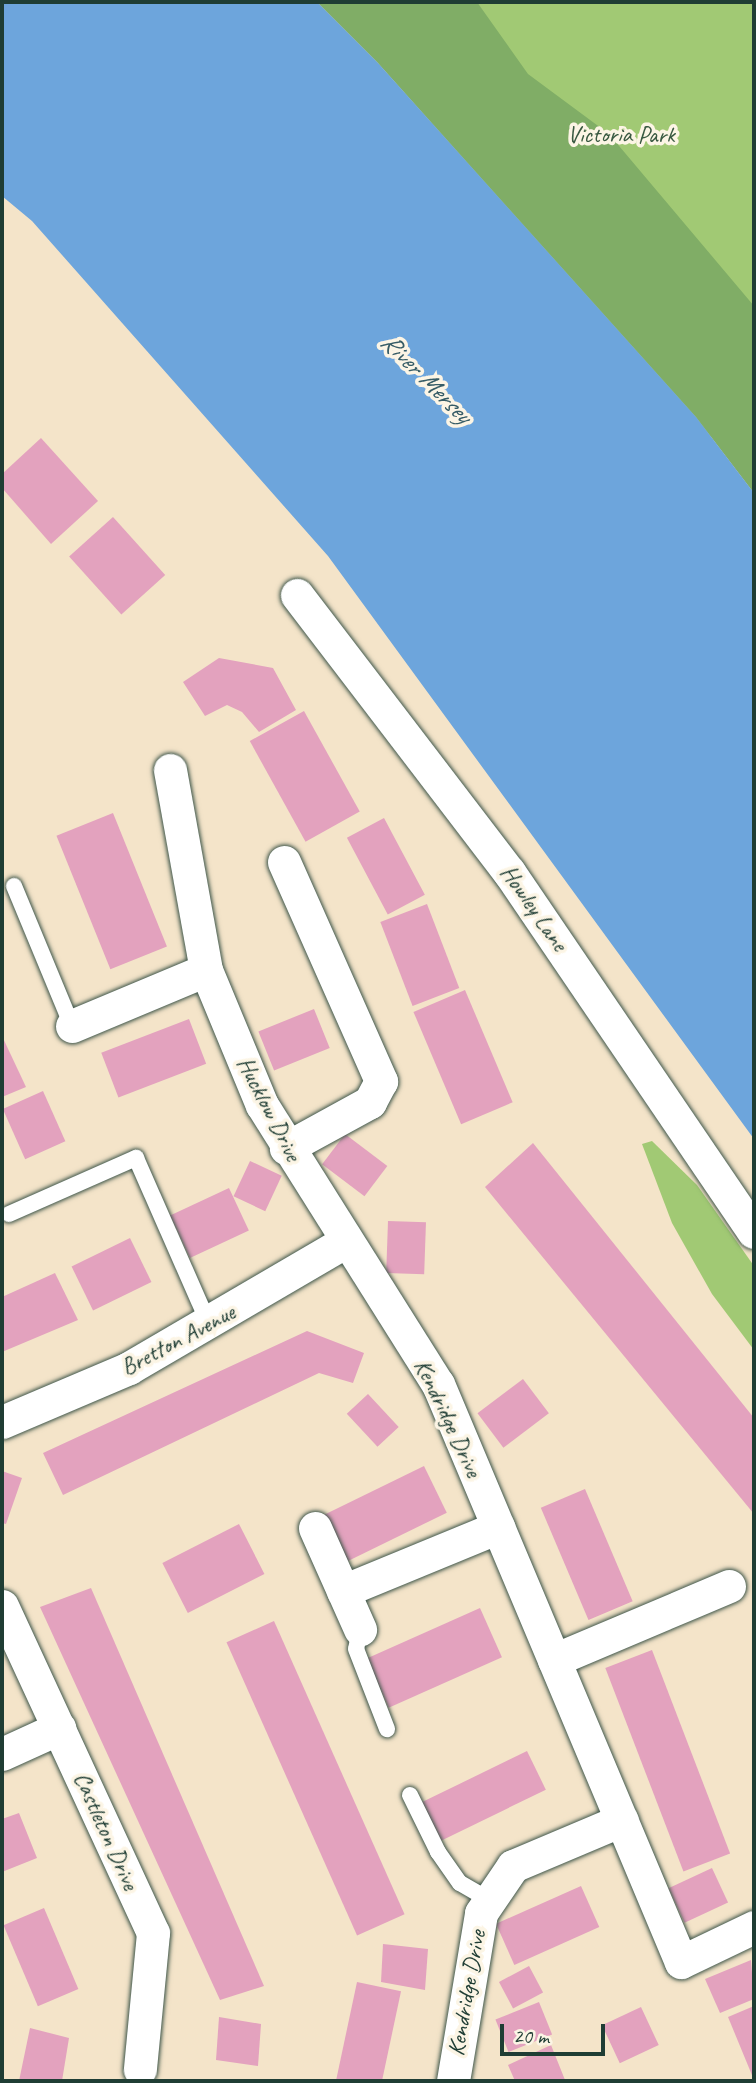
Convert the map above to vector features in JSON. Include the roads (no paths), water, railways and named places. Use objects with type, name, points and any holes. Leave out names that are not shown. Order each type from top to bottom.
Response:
[{"type":"street","name":"Howley Lane","points":[[297,595],[509,872],[754,1233]]},
{"type":"street","name":"Hucklow Drive","points":[[170,770],[206,970],[262,1105],[286,1148],[346,1241]]},
{"type":"street","points":[[284,862],[381,1081],[370,1102],[286,1148]]},
{"type":"street","points":[[72,1026],[206,970]]},
{"type":"street","name":"Bretton Avenue","points":[[2,1422],[129,1368],[209,1324],[346,1241]]},
{"type":"street","name":"Kendridge Drive","points":[[346,1241],[438,1384],[681,1962],[754,1927]]},
{"type":"street","points":[[343,1591],[498,1527]]},
{"type":"street","points":[[315,1528],[360,1629]]},
{"type":"street","points":[[554,1660],[729,1586]]},
{"type":"street","name":"Castleton Drive","points":[[2,1606],[153,1933],[139,2069]]},
{"type":"street","points":[[2,1754],[60,1728]]},
{"type":"street","name":"Kendridge Drive","points":[[453,2081],[481,1913],[489,1900],[513,1866],[622,1820]]},
{"type":"lane","points":[[14,886],[72,1026]]},
{"type":"lane","points":[[9,1214],[136,1158],[209,1324]]},
{"type":"lane","points":[[360,1629],[356,1649],[387,1729]]},
{"type":"lane","points":[[410,1795],[460,1884],[489,1900]]},
{"type":"water","name":"River Mersey","points":[[2,2],[317,2],[378,63],[696,417],[754,493],[754,1139],[328,556],[32,221],[2,196]]},
{"type":"park label","name":"Victoria Park","points":[[621,135]]}]
